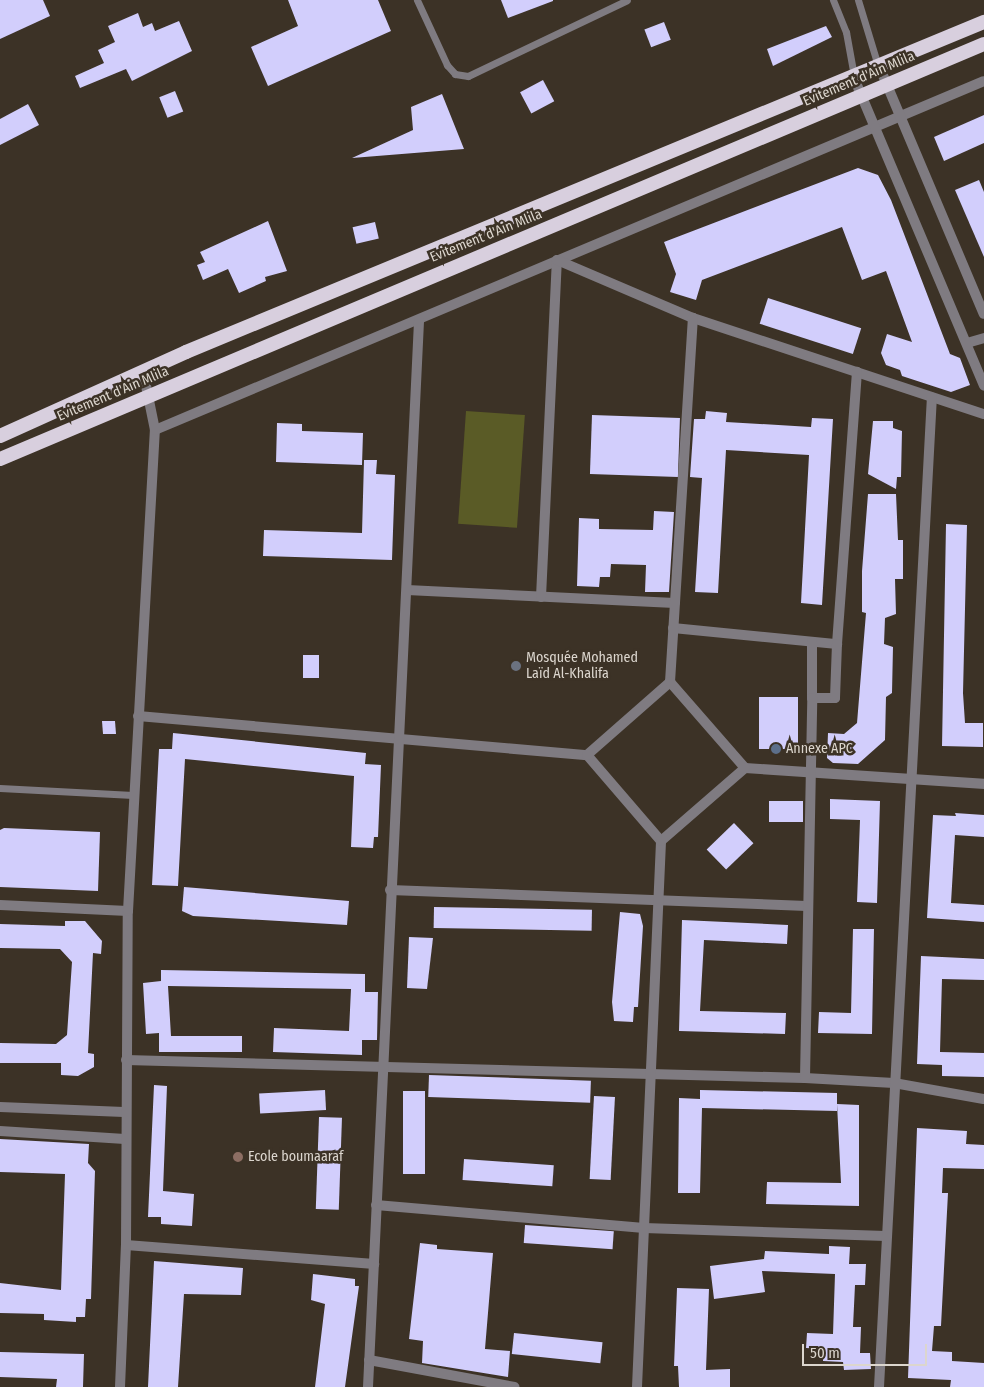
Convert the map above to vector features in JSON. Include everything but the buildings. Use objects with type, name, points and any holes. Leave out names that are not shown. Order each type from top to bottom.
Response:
[{"type":"highway","name":"Evitement d'Ain Mlila","points":[[0,436],[143,371],[854,78],[878,66],[984,22]]},
{"type":"highway","name":"Evitement d'Ain Mlila","points":[[0,459],[984,44]]},
{"type":"street","points":[[878,66],[984,314]]},
{"type":"street","points":[[854,78],[984,386]]},
{"type":"street","points":[[155,430],[984,81]]},
{"type":"street","points":[[557,260],[693,318],[984,414]]},
{"type":"street","points":[[542,596],[557,260]]},
{"type":"street","points":[[693,318],[670,682],[745,768]]},
{"type":"street","points":[[368,1387],[397,739],[419,320]]},
{"type":"street","points":[[967,343],[984,338]]},
{"type":"street","points":[[120,1387],[126,1245],[124,1112],[128,911],[133,795],[155,430],[152,396],[143,371]]},
{"type":"street","points":[[812,698],[835,698],[856,372]]},
{"type":"street","points":[[879,1387],[909,779],[932,397]]},
{"type":"street","points":[[406,590],[675,603]]},
{"type":"street","points":[[673,628],[837,644]]},
{"type":"street","points":[[805,1078],[812,642]]},
{"type":"street","points":[[587,755],[670,682]]},
{"type":"street","points":[[138,716],[587,755],[662,841],[637,1387]]},
{"type":"street","points":[[662,841],[745,768],[984,784]]},
{"type":"street","points":[[390,890],[659,898],[807,906]]},
{"type":"street","points":[[0,905],[128,911]]},
{"type":"street","points":[[126,1060],[382,1066],[651,1077],[805,1078],[894,1083],[984,1099]]},
{"type":"street","points":[[0,1107],[124,1112]]},
{"type":"street","points":[[0,1131],[124,1139]]},
{"type":"street","points":[[376,1205],[644,1228],[886,1236]]},
{"type":"street","points":[[126,1245],[374,1264]]},
{"type":"street","points":[[369,1360],[515,1387]]},
{"type":"lane","points":[[417,0],[447,66],[455,74],[468,76],[627,0]]},
{"type":"lane","points":[[833,0],[846,32],[854,78]]},
{"type":"lane","points":[[858,0],[878,66]]},
{"type":"lane","points":[[0,788],[133,795]]},
{"type":"shaded area","points":[[466,411],[525,415],[517,528],[458,524]]},
{"type":"place","name":"Mosquée Mohamed Laïd Al-Khalifa","points":[[516,666]]},
{"type":"place","name":"Annexe APC","points":[[776,749]]},
{"type":"place","name":"Ecole boumaaraf","points":[[238,1157]]}]
